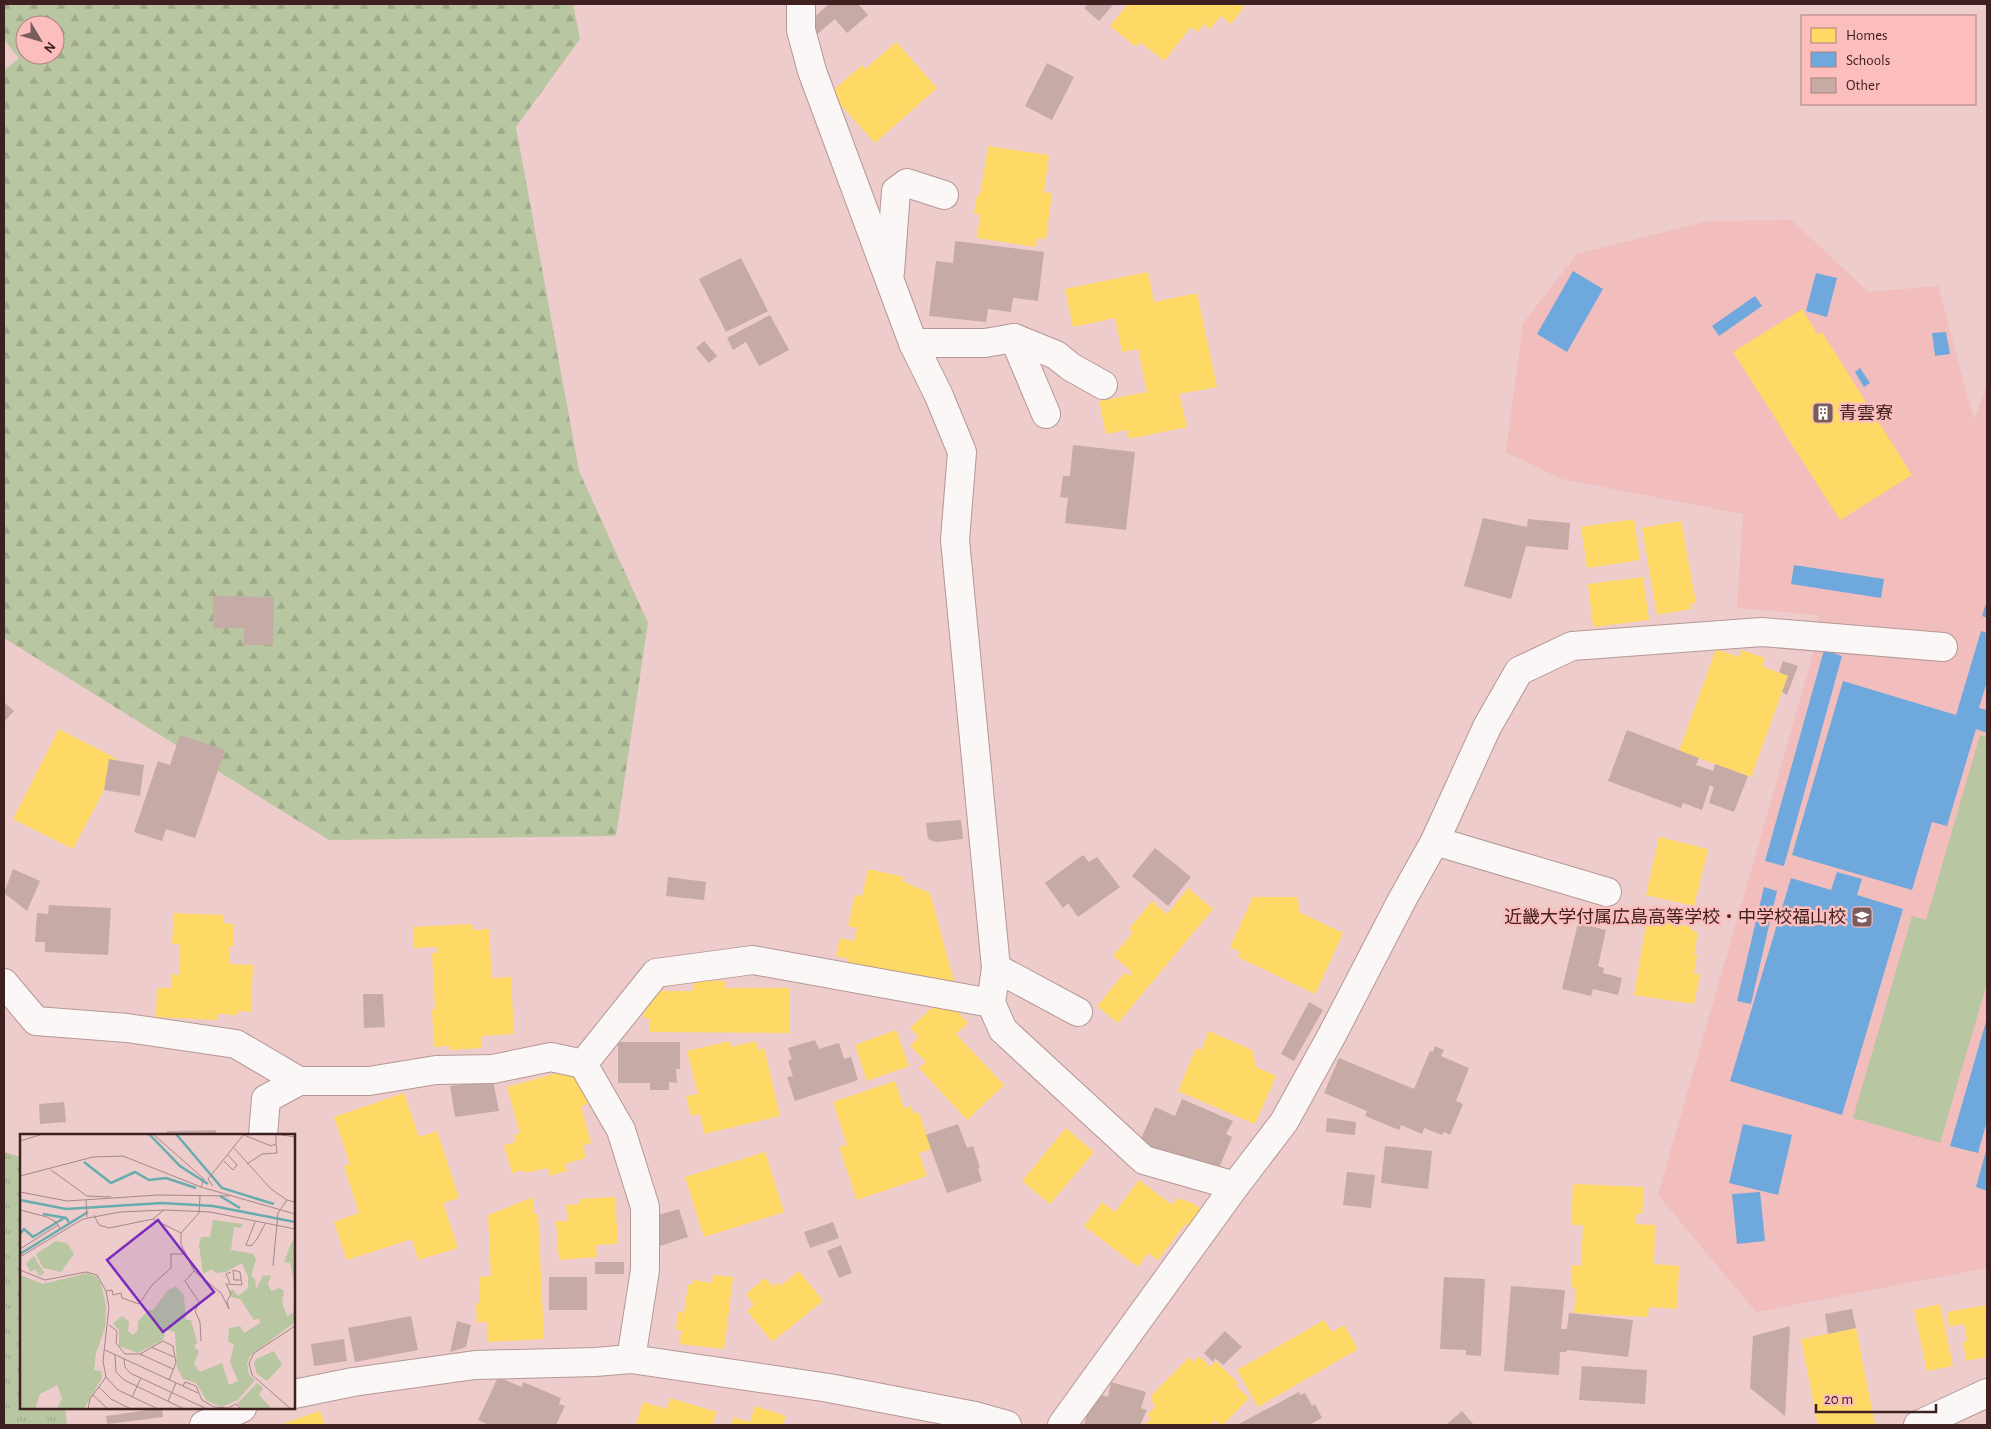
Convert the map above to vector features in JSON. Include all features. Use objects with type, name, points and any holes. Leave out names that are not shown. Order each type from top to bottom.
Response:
[{"type":"street","points":[[801,4],[801,30],[812,71],[913,343],[939,396],[962,452],[955,540],[996,968],[990,1003],[1002,1030],[1144,1160],[1235,1186]]},
{"type":"street","points":[[890,282],[896,191],[907,183],[944,195]]},
{"type":"street","points":[[913,343],[985,342],[1014,338],[1056,355],[1072,367],[1103,385]]},
{"type":"street","points":[[1014,338],[1046,414]]},
{"type":"street","points":[[1062,1425],[1235,1186],[1284,1122],[1436,840],[1487,727],[1519,671],[1572,646],[1762,632],[1943,647]]},
{"type":"street","points":[[1436,840],[1607,892]]},
{"type":"street","points":[[583,1064],[656,973],[753,960],[990,1003]]},
{"type":"street","points":[[996,968],[1078,1012]]},
{"type":"street","points":[[4,982],[36,1021],[127,1028],[236,1044],[299,1081]]},
{"type":"street","points":[[263,1134],[266,1098],[299,1081],[369,1081],[436,1070],[493,1069],[551,1057],[583,1064],[621,1130],[645,1206],[645,1270],[631,1359]]},
{"type":"street","points":[[295,1394],[353,1382],[475,1365],[595,1362],[631,1359],[829,1388],[975,1416],[1007,1425]]},
{"type":"street","points":[[1918,1425],[1987,1393]]},
{"type":"street","points":[[204,1425],[240,1409]]},
{"type":"shaded area","name":"近畿大学付属広島高等学校・中学校福山校","points":[[1792,220],[1868,292],[1938,286],[1974,420],[1987,383],[1987,1268],[1756,1312],[1658,1195],[1817,640],[1818,615],[1737,608],[1743,514],[1562,479],[1506,452],[1523,323],[1577,254],[1708,221]]},
{"type":"green space","points":[[4,4],[573,4],[580,39],[516,127],[579,471],[648,623],[616,836],[329,840],[4,638],[4,70],[15,61],[15,65],[65,65],[65,15],[15,15],[15,53],[4,40]]},
{"type":"green space","points":[[1980,735],[1987,737],[1987,983],[1940,1143],[1853,1118],[1912,916],[1926,920]]},
{"type":"green space","points":[[4,1152],[20,1157],[20,1409],[65,1409],[67,1425],[4,1425]]},
{"type":"building: Homes","points":[[1128,4],[1240,4],[1244,7],[1231,24],[1221,16],[1210,29],[1204,24],[1198,32],[1191,27],[1164,61],[1140,42],[1136,47],[1110,26]]},
{"type":"building: Homes","points":[[896,42],[937,88],[875,143],[830,93],[862,65],[865,69]]},
{"type":"building: Homes","points":[[988,146],[1049,155],[1044,192],[1052,193],[1046,239],[1037,238],[1036,247],[977,238],[980,214],[974,213],[977,195],[980,195]]},
{"type":"building: Homes","points":[[1148,272],[1154,302],[1197,293],[1217,387],[1179,394],[1187,427],[1129,439],[1127,430],[1106,434],[1099,401],[1147,392],[1138,349],[1122,352],[1115,318],[1073,327],[1065,289]]},
{"type":"building: Homes","name":"青雲寮","points":[[1802,309],[1818,335],[1822,332],[1912,475],[1840,520],[1733,352]]},
{"type":"building: Homes","points":[[1634,519],[1640,560],[1587,568],[1581,527]]},
{"type":"building: Homes","points":[[1681,521],[1696,603],[1690,604],[1691,609],[1657,615],[1642,528]]},
{"type":"building: Homes","points":[[1643,577],[1649,620],[1593,627],[1588,584]]},
{"type":"building: Homes","points":[[1716,649],[1739,657],[1742,650],[1765,658],[1762,666],[1788,676],[1751,777],[1679,751]]},
{"type":"building: Homes","points":[[59,729],[119,760],[109,759],[104,790],[73,849],[13,819]]},
{"type":"building: Homes","points":[[1659,837],[1708,849],[1694,906],[1646,895]]},
{"type":"building: Homes","points":[[868,869],[904,877],[902,881],[930,893],[955,985],[946,986],[847,963],[849,959],[836,956],[840,938],[854,941],[857,928],[848,926],[855,895],[862,896]]},
{"type":"building: Homes","points":[[1188,888],[1213,909],[1118,1023],[1097,1006],[1125,972],[1129,976],[1132,972],[1113,956],[1133,932],[1129,929],[1152,901],[1167,914]]},
{"type":"building: Homes","points":[[1253,897],[1298,897],[1299,912],[1343,933],[1315,994],[1238,957],[1240,952],[1230,947]]},
{"type":"building: Homes","points":[[174,913],[224,915],[224,923],[234,924],[233,947],[230,946],[229,964],[253,965],[251,1012],[238,1011],[238,1015],[217,1014],[217,1020],[156,1017],[157,988],[171,988],[172,974],[179,975],[180,944],[172,944]]},
{"type":"building: Homes","points":[[1647,919],[1692,927],[1691,930],[1698,932],[1694,955],[1697,955],[1694,973],[1700,974],[1694,1004],[1634,995]]},
{"type":"building: Homes","points":[[472,924],[473,930],[489,929],[492,978],[511,977],[514,1034],[481,1036],[482,1048],[449,1050],[449,1046],[434,1047],[432,1010],[435,1009],[432,953],[438,953],[437,947],[414,948],[413,927]]},
{"type":"building: Homes","points":[[693,980],[725,981],[725,988],[789,988],[789,1033],[650,1032],[650,1018],[644,1018],[645,991],[693,991]]},
{"type":"building: Homes","points":[[938,1002],[946,1010],[951,1005],[968,1023],[956,1034],[1004,1085],[967,1120],[919,1068],[926,1062],[910,1046],[919,1037],[910,1028]]},
{"type":"building: Homes","points":[[896,1030],[909,1066],[867,1081],[855,1045]]},
{"type":"building: Homes","points":[[1209,1031],[1252,1050],[1256,1067],[1276,1076],[1255,1124],[1178,1091],[1196,1048],[1201,1051]]},
{"type":"building: Homes","points":[[730,1041],[731,1047],[756,1041],[758,1050],[764,1048],[780,1116],[704,1134],[700,1114],[691,1116],[686,1096],[698,1094],[687,1051]]},
{"type":"building: Homes","points":[[578,1067],[588,1104],[581,1106],[591,1143],[583,1145],[586,1158],[565,1164],[567,1171],[550,1176],[548,1168],[525,1173],[524,1170],[512,1173],[504,1145],[516,1142],[514,1135],[520,1134],[507,1087]]},
{"type":"building: Homes","points":[[895,1081],[904,1109],[911,1106],[914,1114],[919,1112],[931,1149],[919,1153],[927,1176],[857,1200],[839,1147],[847,1145],[833,1102]]},
{"type":"building: Homes","points":[[404,1093],[419,1137],[437,1131],[459,1198],[443,1203],[458,1248],[418,1260],[412,1239],[347,1260],[334,1222],[359,1213],[344,1166],[350,1164],[334,1117]]},
{"type":"building: Homes","points":[[1066,1128],[1094,1152],[1050,1204],[1022,1181]]},
{"type":"building: Homes","points":[[765,1152],[784,1212],[704,1237],[685,1177]]},
{"type":"building: Homes","points":[[1139,1180],[1172,1205],[1177,1198],[1193,1203],[1207,1214],[1194,1231],[1185,1224],[1158,1260],[1148,1253],[1138,1267],[1084,1226],[1102,1202],[1115,1212]]},
{"type":"building: Homes","points":[[1573,1184],[1644,1187],[1642,1214],[1636,1214],[1636,1224],[1655,1225],[1654,1264],[1679,1266],[1677,1309],[1649,1307],[1648,1317],[1574,1313],[1576,1287],[1571,1288],[1572,1265],[1581,1266],[1583,1225],[1571,1225]]},
{"type":"building: Homes","points":[[534,1197],[533,1214],[538,1214],[544,1339],[488,1342],[487,1322],[477,1323],[476,1303],[480,1304],[479,1277],[491,1276],[488,1215]]},
{"type":"building: Homes","points":[[615,1197],[618,1244],[596,1245],[597,1257],[559,1260],[556,1221],[568,1221],[566,1205],[579,1204],[579,1199]]},
{"type":"building: Homes","points":[[799,1271],[823,1301],[772,1342],[747,1311],[754,1305],[746,1294],[765,1278],[773,1287],[778,1282],[780,1286]]},
{"type":"building: Homes","points":[[713,1275],[733,1277],[724,1349],[680,1344],[681,1330],[676,1330],[678,1312],[684,1313],[688,1285],[692,1285],[693,1280],[712,1283]]},
{"type":"building: Homes","points":[[1940,1304],[1953,1366],[1927,1371],[1914,1310]]},
{"type":"building: Homes","points":[[1987,1305],[1987,1357],[1966,1361],[1963,1341],[1967,1341],[1964,1324],[1949,1327],[1947,1312]]},
{"type":"building: Homes","points":[[1324,1320],[1332,1332],[1344,1325],[1358,1349],[1258,1407],[1237,1370]]},
{"type":"building: Homes","points":[[1856,1328],[1875,1425],[1818,1425],[1801,1339]]},
{"type":"building: Homes","points":[[1199,1356],[1210,1367],[1216,1361],[1238,1383],[1235,1385],[1249,1398],[1223,1425],[1220,1425],[1215,1420],[1210,1425],[1144,1425],[1151,1419],[1147,1415],[1156,1406],[1150,1400],[1153,1398],[1151,1396],[1189,1357],[1193,1362]]},
{"type":"building: Homes","points":[[670,1398],[717,1412],[712,1425],[636,1425],[643,1402],[667,1409]]},
{"type":"building: Homes","points":[[755,1406],[786,1416],[783,1425],[731,1425],[734,1417],[750,1422]]},
{"type":"building: Homes","points":[[320,1411],[325,1425],[279,1425]]},
{"type":"building: Schools","points":[[1573,271],[1603,289],[1567,352],[1537,334]]},
{"type":"building: Schools","points":[[1816,273],[1837,278],[1827,317],[1806,311]]},
{"type":"building: Schools","points":[[1755,296],[1762,306],[1719,336],[1712,326]]},
{"type":"building: Schools","points":[[1946,332],[1950,354],[1935,356],[1932,333]]},
{"type":"building: Schools","points":[[1860,368],[1870,383],[1864,387],[1855,372]]},
{"type":"building: Schools","points":[[1794,565],[1884,579],[1881,598],[1791,584]]},
{"type":"building: Schools","points":[[1987,600],[1987,618],[1982,616]]},
{"type":"building: Schools","points":[[1981,631],[1987,633],[1987,681],[1979,708],[1987,710],[1987,733],[1976,729],[1947,826],[1932,822],[1912,890],[1792,855],[1843,681],[1956,715]]},
{"type":"building: Schools","points":[[1824,650],[1842,656],[1784,866],[1765,861]]},
{"type":"building: Schools","points":[[1837,872],[1862,879],[1857,895],[1903,909],[1842,1115],[1730,1081],[1791,878],[1831,890]]},
{"type":"building: Schools","points":[[1764,887],[1777,891],[1751,1004],[1737,1001]]},
{"type":"building: Schools","points":[[1987,1018],[1987,1121],[1978,1153],[1950,1146]]},
{"type":"building: Schools","points":[[1743,1124],[1792,1135],[1778,1195],[1729,1183]]},
{"type":"building: Schools","points":[[1987,1147],[1987,1191],[1976,1187]]},
{"type":"building: Schools","points":[[1760,1192],[1765,1241],[1737,1244],[1732,1194]]},
{"type":"building: Other","points":[[829,4],[858,4],[868,15],[847,33],[835,19],[815,36],[805,25]]},
{"type":"building: Other","points":[[1088,4],[1114,4],[1099,21],[1084,8]]},
{"type":"building: Other","points":[[1047,63],[1074,77],[1052,120],[1025,106]]},
{"type":"building: Other","points":[[955,241],[1044,252],[1038,301],[1013,298],[1011,312],[988,309],[986,322],[929,316],[936,261],[953,263]]},
{"type":"building: Other","points":[[741,258],[768,311],[726,332],[699,279]]},
{"type":"building: Other","points":[[770,315],[789,350],[759,366],[746,342],[733,350],[727,338]]},
{"type":"building: Other","points":[[704,341],[717,356],[709,363],[696,348]]},
{"type":"building: Other","points":[[1073,445],[1135,452],[1126,530],[1065,523],[1068,498],[1060,497],[1063,476],[1070,476]]},
{"type":"building: Other","points":[[1483,518],[1527,527],[1528,519],[1570,523],[1568,550],[1526,546],[1511,599],[1464,586]]},
{"type":"building: Other","points":[[213,596],[274,597],[273,645],[244,645],[244,628],[213,628]]},
{"type":"building: Other","points":[[1783,661],[1798,666],[1787,695],[1782,692],[1788,676],[1779,672]]},
{"type":"building: Other","points":[[4,702],[14,711],[4,722]]},
{"type":"building: Other","points":[[1627,730],[1699,758],[1696,765],[1713,771],[1715,764],[1748,776],[1734,812],[1709,803],[1714,787],[1710,785],[1702,810],[1683,803],[1681,808],[1608,781]]},
{"type":"building: Other","points":[[180,735],[225,750],[195,838],[166,829],[162,841],[134,832],[158,761],[170,765]]},
{"type":"building: Other","points":[[109,759],[144,765],[140,796],[104,790]]},
{"type":"building: Other","points":[[961,820],[963,839],[936,842],[928,839],[926,823]]},
{"type":"building: Other","points":[[1155,848],[1191,877],[1168,906],[1132,876]]},
{"type":"building: Other","points":[[1083,855],[1089,862],[1097,857],[1120,887],[1078,917],[1068,903],[1063,908],[1045,883]]},
{"type":"building: Other","points":[[13,869],[40,881],[27,911],[4,893]]},
{"type":"building: Other","points":[[668,877],[706,882],[704,900],[666,896]]},
{"type":"building: Other","points":[[49,905],[111,908],[108,955],[45,952],[45,942],[35,942],[37,913],[48,914]]},
{"type":"building: Other","points":[[1578,923],[1606,930],[1598,966],[1604,968],[1603,973],[1622,978],[1618,995],[1593,989],[1591,996],[1562,989]]},
{"type":"building: Other","points":[[363,994],[383,994],[385,1027],[364,1028]]},
{"type":"building: Other","points":[[1309,1002],[1323,1010],[1294,1061],[1281,1054]]},
{"type":"building: Other","points":[[815,1040],[819,1049],[839,1043],[844,1059],[851,1057],[858,1080],[795,1101],[787,1077],[793,1076],[788,1061],[792,1059],[788,1048]]},
{"type":"building: Other","points":[[618,1042],[680,1042],[680,1069],[676,1069],[677,1083],[669,1082],[669,1090],[650,1090],[650,1083],[618,1083]]},
{"type":"building: Other","points":[[1435,1046],[1444,1050],[1441,1056],[1469,1068],[1456,1101],[1463,1104],[1450,1135],[1444,1132],[1442,1135],[1424,1128],[1422,1134],[1401,1125],[1399,1130],[1365,1116],[1367,1111],[1324,1093],[1339,1058],[1414,1089],[1430,1051],[1433,1052]]},
{"type":"building: Other","points":[[493,1080],[499,1111],[455,1117],[450,1086]]},
{"type":"building: Other","points":[[1182,1099],[1233,1121],[1226,1134],[1232,1137],[1219,1168],[1137,1148],[1155,1107],[1175,1116]]},
{"type":"building: Other","points":[[64,1102],[66,1122],[40,1124],[39,1104]]},
{"type":"building: Other","points":[[1327,1118],[1356,1122],[1355,1135],[1326,1132]]},
{"type":"building: Other","points":[[958,1124],[967,1148],[973,1146],[982,1181],[947,1193],[926,1135]]},
{"type":"building: Other","points":[[216,1130],[216,1134],[167,1134],[167,1131]]},
{"type":"building: Other","points":[[1385,1146],[1432,1151],[1428,1189],[1381,1183]]},
{"type":"building: Other","points":[[1347,1172],[1375,1175],[1371,1208],[1343,1205]]},
{"type":"building: Other","points":[[679,1209],[688,1237],[657,1247],[648,1218]]},
{"type":"building: Other","points":[[833,1222],[839,1238],[810,1248],[804,1232]]},
{"type":"building: Other","points":[[841,1245],[852,1273],[839,1278],[827,1251]]},
{"type":"building: Other","points":[[595,1262],[624,1262],[624,1274],[595,1274]]},
{"type":"building: Other","points":[[549,1277],[587,1277],[587,1310],[549,1310]]},
{"type":"building: Other","points":[[1444,1277],[1485,1279],[1481,1356],[1466,1355],[1466,1350],[1440,1349]]},
{"type":"building: Other","points":[[1511,1286],[1565,1290],[1561,1329],[1567,1329],[1569,1313],[1633,1320],[1628,1357],[1567,1350],[1566,1352],[1560,1352],[1559,1375],[1504,1371]]},
{"type":"building: Other","points":[[1852,1309],[1856,1328],[1828,1334],[1825,1314]]},
{"type":"building: Other","points":[[411,1316],[418,1350],[355,1362],[348,1328]]},
{"type":"building: Other","points":[[457,1321],[471,1325],[466,1347],[450,1352]]},
{"type":"building: Other","points":[[1790,1326],[1785,1416],[1750,1388],[1753,1336]]},
{"type":"building: Other","points":[[1225,1331],[1242,1347],[1223,1365],[1215,1358],[1213,1362],[1204,1353]]},
{"type":"building: Other","points":[[344,1339],[347,1361],[314,1366],[311,1344]]},
{"type":"building: Other","points":[[1582,1366],[1647,1370],[1645,1404],[1579,1400]]},
{"type":"building: Other","points":[[498,1377],[522,1387],[523,1382],[561,1398],[559,1404],[565,1406],[556,1425],[489,1425],[478,1420]]},
{"type":"building: Other","points":[[1111,1382],[1146,1392],[1141,1408],[1147,1410],[1140,1425],[1084,1425],[1094,1393],[1108,1397]]},
{"type":"building: Other","points":[[1299,1392],[1300,1395],[1305,1393],[1312,1406],[1315,1404],[1322,1418],[1309,1425],[1237,1425]]},
{"type":"building: Other","points":[[162,1409],[163,1417],[107,1424],[106,1416]]},
{"type":"building: Other","points":[[1462,1411],[1474,1425],[1447,1424]]},
{"type":"place","name":"青雲寮","points":[[1823,413]]},
{"type":"place","name":"近畿大学付属広島高等学校・中学校福山校","points":[[1862,917]]}]
